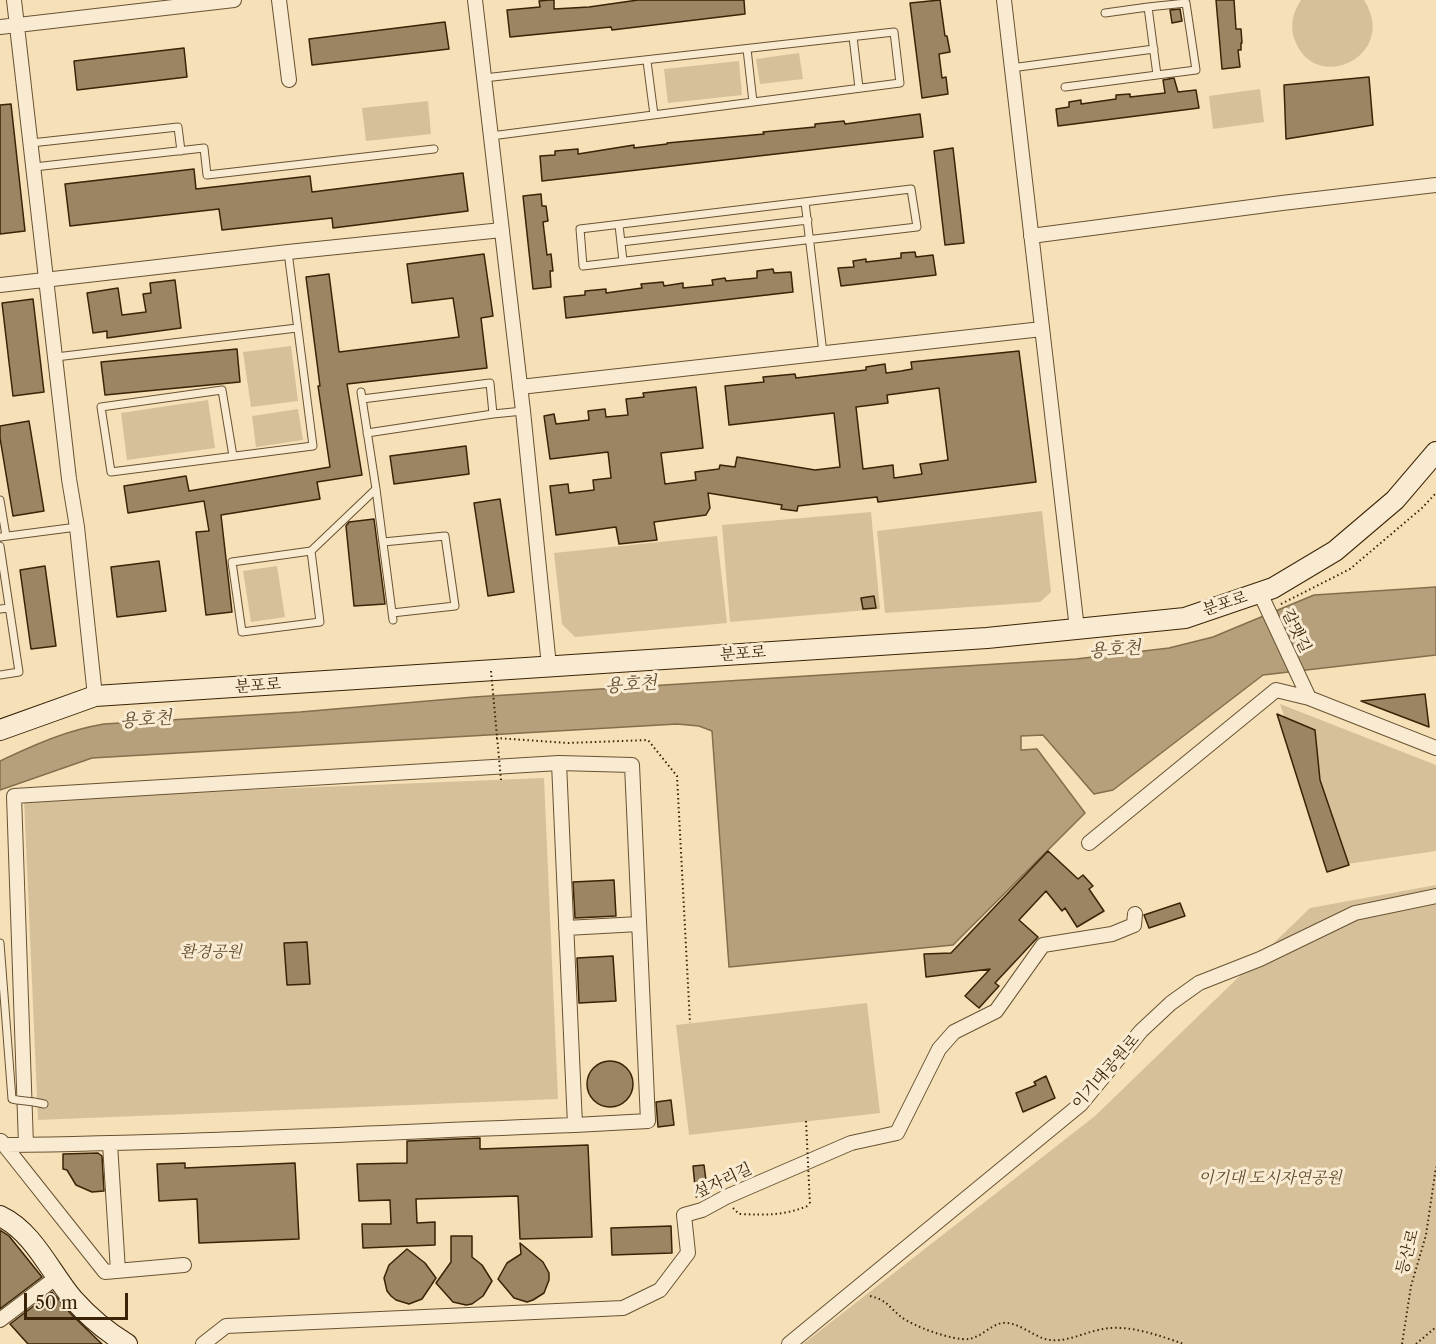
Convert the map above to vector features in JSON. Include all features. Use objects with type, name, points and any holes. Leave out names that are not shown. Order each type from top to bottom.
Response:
[{"type":"main road","name":"분포로","points":[[0,730],[95,696],[987,638],[1185,618],[1264,602],[1335,551],[1395,500],[1436,452]]},
{"type":"main road","points":[[0,1216],[27,1236],[73,1299],[99,1326],[127,1344]]},
{"type":"street","points":[[14,0],[95,696]]},
{"type":"street","points":[[0,27],[188,3],[234,0]]},
{"type":"street","points":[[279,0],[289,80]]},
{"type":"street","points":[[475,0],[523,411],[549,666]]},
{"type":"street","points":[[1004,0],[1077,629]]},
{"type":"street","points":[[1031,236],[1436,184]]},
{"type":"street","points":[[0,285],[502,230]]},
{"type":"street","points":[[520,387],[1042,329]]},
{"type":"street","name":"갈맷길","points":[[1264,602],[1309,698]]},
{"type":"street","points":[[1089,843],[1275,690],[1309,698],[1436,748]]},
{"type":"street","points":[[559,764],[574,1125]]},
{"type":"street","points":[[2,1142],[26,1145],[110,1144],[648,1121],[632,765],[559,764],[14,796],[26,1145]]},
{"type":"street","name":"이기대공원로","points":[[789,1344],[1081,1104],[1141,1031],[1171,1003],[1199,983],[1260,959],[1355,913],[1436,896]]},
{"type":"street","name":"섶자리길","points":[[203,1344],[226,1326],[623,1308],[660,1290],[688,1253],[684,1215],[702,1210],[726,1197],[851,1143],[897,1133],[939,1049],[954,1032],[996,1011],[1043,945],[1112,934],[1134,925],[1135,914]]},
{"type":"street","points":[[566,928],[639,924]]},
{"type":"street","points":[[2,1142],[105,1272],[184,1265]]},
{"type":"street","points":[[110,1144],[118,1271]]},
{"type":"street","points":[[0,1320],[57,1276]]},
{"type":"lane","points":[[1065,87],[1196,70],[1186,3],[1105,13]]},
{"type":"lane","points":[[1148,7],[1157,75]]},
{"type":"lane","points":[[484,78],[894,32],[899,73],[900,83],[491,136]]},
{"type":"lane","points":[[853,37],[859,88]]},
{"type":"lane","points":[[747,49],[753,102]]},
{"type":"lane","points":[[1011,68],[1154,49]]},
{"type":"lane","points":[[647,61],[654,115]]},
{"type":"lane","points":[[31,143],[178,127],[181,151]]},
{"type":"lane","points":[[34,167],[204,148],[207,175],[434,149]]},
{"type":"lane","points":[[911,189],[917,227],[583,266],[580,229],[619,225],[911,189]]},
{"type":"lane","points":[[805,202],[823,353]]},
{"type":"lane","points":[[621,242],[807,220]]},
{"type":"lane","points":[[619,225],[623,261]]},
{"type":"lane","points":[[233,456],[222,390],[101,407],[111,472],[313,446],[288,252]]},
{"type":"lane","points":[[56,357],[297,328]]},
{"type":"lane","points":[[383,542],[445,536],[455,606],[393,617],[361,395],[489,383],[493,414]]},
{"type":"lane","points":[[367,433],[523,411]]},
{"type":"lane","points":[[311,551],[320,622],[242,632],[232,562],[311,551],[376,489]]},
{"type":"lane","points":[[0,500],[3,537],[77,527]]},
{"type":"lane","points":[[0,546],[19,672],[0,675]]},
{"type":"lane","points":[[0,609],[9,608]]},
{"type":"lane","points":[[0,944],[12,1099],[44,1104]]},
{"type":"path","points":[[1264,602],[1294,598],[1350,569],[1422,508],[1436,493]]},
{"type":"path","points":[[491,671],[501,780]]},
{"type":"path","points":[[726,1197],[739,1214],[792,1213],[810,1205],[806,1121]]},
{"type":"path","name":"등산로","points":[[1402,1344],[1411,1286],[1426,1235],[1436,1167]]},
{"type":"path","points":[[853,1293],[877,1298],[888,1303],[900,1317],[925,1330],[948,1336],[970,1339],[1002,1323],[1014,1325],[1047,1340],[1061,1340],[1106,1328],[1143,1331],[1184,1344]]},
{"type":"path","points":[[1416,1344],[1436,1327]]},
{"type":"green space","points":[[1301,0],[1364,0],[1372,20],[1371,37],[1364,51],[1351,61],[1336,66],[1321,66],[1307,58],[1296,43],[1292,26],[1295,11]]},
{"type":"green space","points":[[799,53],[803,79],[760,84],[756,59]]},
{"type":"green space","points":[[739,61],[742,95],[668,103],[664,69]]},
{"type":"green space","points":[[1260,89],[1264,122],[1213,129],[1209,96]]},
{"type":"green space","points":[[428,101],[431,134],[366,141],[362,108]]},
{"type":"green space","points":[[291,346],[298,401],[251,407],[243,352]]},
{"type":"green space","points":[[208,400],[215,448],[127,460],[121,413]]},
{"type":"green space","points":[[298,409],[303,440],[256,447],[252,416]]},
{"type":"green space","points":[[1042,511],[1051,592],[1040,602],[885,613],[877,531]]},
{"type":"green space","points":[[871,512],[880,609],[730,622],[722,525]]},
{"type":"green space","points":[[717,536],[727,623],[575,637],[562,624],[554,553]]},
{"type":"green space","points":[[277,566],[285,617],[251,622],[243,571]]},
{"type":"green space","points":[[1280,704],[1436,765],[1436,851],[1333,866]]},
{"type":"green space","name":"환경공원","points":[[544,778],[558,1099],[38,1120],[24,799]]},
{"type":"green space","name":"이기대 도시자연공원","points":[[1436,885],[1436,1344],[803,1344],[1095,1116],[1310,908]]},
{"type":"green space","points":[[867,1003],[880,1113],[689,1135],[676,1025]]},
{"type":"shaded area","points":[[1436,587],[1436,655],[1263,675],[1113,790],[1094,794],[1043,735],[1021,736],[1021,750],[1037,749],[1085,813],[953,945],[729,967],[712,731],[699,726],[677,724],[92,758],[0,790],[0,761],[64,734],[104,724],[300,712],[474,697],[1076,659],[1169,648],[1213,637],[1314,595]]},
{"type":"building","points":[[554,0],[554,9],[638,0],[744,0],[745,14],[612,30],[611,27],[510,37],[507,10],[540,7],[539,1]]},
{"type":"building","points":[[940,0],[945,36],[947,36],[950,52],[939,54],[942,78],[946,77],[948,94],[922,98],[910,3]]},
{"type":"building","points":[[1216,0],[1234,0],[1236,29],[1241,29],[1241,50],[1238,50],[1240,67],[1222,69]]},
{"type":"building","points":[[1180,9],[1182,21],[1172,23],[1170,10]]},
{"type":"building","points":[[445,22],[449,49],[312,65],[309,39]]},
{"type":"building","points":[[184,48],[187,77],[77,90],[74,61]]},
{"type":"building","points":[[1369,77],[1373,125],[1286,139],[1284,85]]},
{"type":"building","points":[[1174,78],[1178,92],[1196,90],[1199,108],[1058,126],[1056,109],[1069,107],[1069,102],[1081,100],[1081,104],[1116,99],[1116,95],[1130,94],[1130,97],[1165,93],[1163,80]]},
{"type":"building","points":[[11,104],[25,231],[0,234],[0,105]]},
{"type":"building","points":[[920,114],[923,137],[542,181],[540,156],[555,155],[555,151],[578,149],[578,154],[634,145],[634,148],[764,134],[763,132],[815,127],[815,124],[844,121],[845,124]]},
{"type":"building","points":[[953,148],[964,243],[945,245],[934,151]]},
{"type":"building","points":[[194,169],[196,189],[310,176],[312,192],[463,173],[468,211],[333,228],[332,218],[222,230],[219,209],[70,226],[65,184]]},
{"type":"building","points":[[541,194],[542,206],[546,206],[548,221],[543,222],[547,255],[551,254],[553,271],[550,271],[551,287],[533,289],[523,196]]},
{"type":"building","points":[[915,252],[916,257],[933,255],[936,275],[841,286],[838,268],[854,267],[853,261],[866,259],[866,262],[901,258],[901,253]]},
{"type":"building","points":[[484,254],[493,316],[481,318],[487,368],[347,384],[362,475],[317,482],[320,499],[221,515],[232,612],[206,615],[196,532],[209,531],[204,501],[128,513],[124,486],[186,476],[189,491],[330,467],[306,277],[329,274],[339,352],[459,337],[453,298],[412,303],[407,264]]},
{"type":"building","points":[[773,269],[774,273],[791,272],[793,292],[566,318],[564,297],[585,295],[585,291],[606,289],[606,293],[642,288],[641,284],[663,282],[664,286],[683,283],[683,288],[713,285],[712,280],[757,278],[757,271]]},
{"type":"building","points":[[175,280],[181,328],[107,338],[107,331],[93,333],[87,293],[118,288],[122,315],[146,312],[143,294],[151,293],[150,283]]},
{"type":"building","points":[[33,299],[44,392],[13,396],[2,303]]},
{"type":"building","points":[[237,349],[240,382],[105,395],[101,362]]},
{"type":"building","points":[[1019,351],[1036,482],[878,502],[877,497],[798,506],[797,511],[781,509],[782,505],[708,493],[710,508],[706,515],[654,522],[657,540],[619,544],[616,527],[556,535],[550,486],[568,484],[569,493],[594,490],[593,480],[611,478],[608,452],[550,459],[544,416],[554,414],[556,424],[589,420],[588,411],[605,409],[606,417],[628,415],[626,399],[644,397],[643,393],[696,387],[703,448],[661,453],[665,484],[696,480],[695,472],[719,469],[720,465],[735,467],[737,457],[815,470],[840,467],[834,413],[729,425],[725,386],[764,382],[763,377],[795,374],[796,378],[866,370],[866,367],[885,364],[886,373],[912,369],[911,362]],"holes":[[[939,388],[948,460],[920,464],[922,474],[894,478],[893,465],[863,469],[856,407],[888,403],[887,395]]]},
{"type":"building","points":[[29,421],[44,511],[13,516],[0,426]]},
{"type":"building","points":[[466,446],[469,474],[394,484],[390,456]]},
{"type":"building","points":[[500,499],[514,592],[488,596],[474,503]]},
{"type":"building","points":[[374,519],[385,604],[354,606],[346,526],[349,522]]},
{"type":"building","points":[[159,561],[166,611],[117,617],[111,567]]},
{"type":"building","points":[[45,566],[56,646],[31,649],[20,570]]},
{"type":"building","points":[[874,596],[876,608],[863,609],[861,598]]},
{"type":"building","points":[[1425,694],[1429,727],[1361,701]]},
{"type":"building","points":[[1277,714],[1315,730],[1320,780],[1349,865],[1327,872]]},
{"type":"building","points":[[1048,851],[1078,879],[1083,875],[1093,886],[1089,889],[1104,911],[1077,927],[1065,908],[1062,911],[1046,891],[1019,920],[1038,937],[995,983],[999,986],[979,1008],[965,996],[990,969],[926,977],[924,954],[951,953]]},
{"type":"building","points":[[614,880],[616,916],[575,918],[573,882]]},
{"type":"building","points":[[1180,903],[1185,916],[1149,928],[1144,915]]},
{"type":"building","points":[[307,942],[310,984],[287,985],[284,943]]},
{"type":"building","points":[[613,956],[616,1001],[579,1003],[577,958]]},
{"type":"building","points":[[610,1061],[626,1068],[633,1084],[626,1100],[610,1107],[594,1100],[587,1084],[594,1068]]},
{"type":"building","points":[[1046,1076],[1055,1098],[1023,1112],[1016,1093],[1036,1085],[1034,1082]]},
{"type":"building","points":[[671,1100],[674,1125],[658,1127],[656,1102]]},
{"type":"building","points":[[480,1138],[480,1149],[588,1145],[592,1237],[520,1239],[518,1196],[416,1199],[417,1223],[435,1222],[435,1245],[363,1248],[362,1224],[391,1224],[390,1200],[359,1201],[357,1164],[407,1163],[407,1141]]},
{"type":"building","points":[[98,1153],[102,1156],[104,1191],[92,1192],[76,1185],[67,1170],[63,1169],[63,1154]]},
{"type":"building","points":[[185,1163],[185,1168],[295,1163],[299,1239],[199,1243],[197,1199],[159,1201],[157,1164]]},
{"type":"building","points":[[704,1165],[708,1196],[696,1197],[693,1166]]},
{"type":"building","points":[[671,1226],[672,1253],[612,1255],[611,1228]]},
{"type":"building","points":[[0,1230],[9,1236],[42,1277],[0,1309]]},
{"type":"building","points":[[451,1236],[472,1236],[472,1257],[482,1265],[492,1281],[483,1296],[472,1304],[453,1302],[436,1283],[451,1262]]},
{"type":"building","points":[[520,1243],[543,1262],[549,1273],[544,1293],[527,1302],[514,1298],[498,1279],[507,1263],[521,1254]]},
{"type":"building","points":[[407,1249],[425,1263],[436,1278],[422,1299],[409,1304],[391,1296],[387,1291],[384,1278],[389,1265]]},
{"type":"building","points":[[52,1292],[102,1344],[28,1344],[10,1324]]},
{"type":"water label","name":"용호천","points":[[1115,650]]},
{"type":"water label","name":"용호천","points":[[631,685]]},
{"type":"water label","name":"용호천","points":[[146,720]]}]
